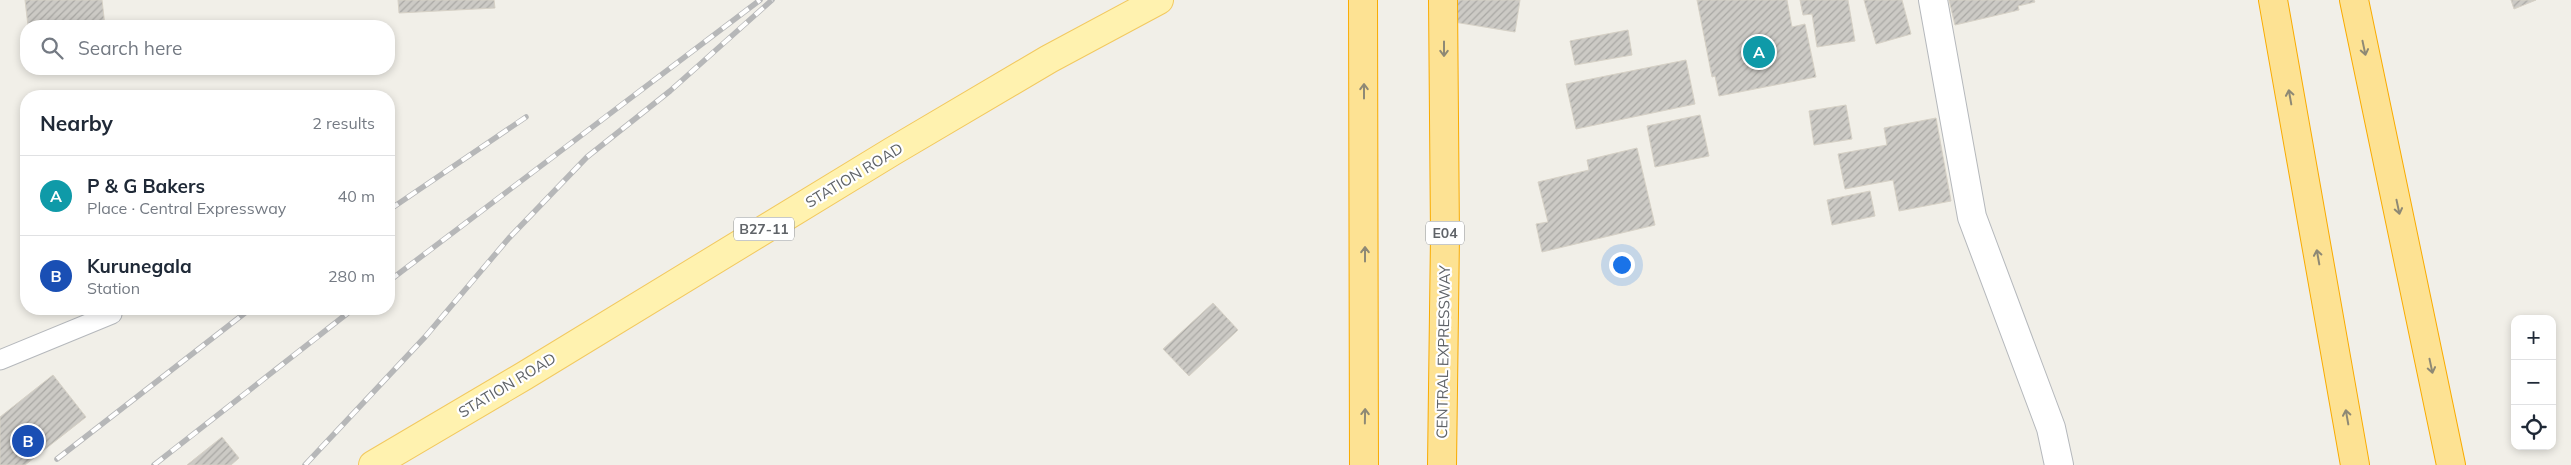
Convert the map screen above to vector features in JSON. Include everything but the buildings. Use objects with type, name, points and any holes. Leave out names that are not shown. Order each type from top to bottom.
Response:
[{"type":"highway","points":[[1363,0],[1364,465]]},
{"type":"highway","name":"CENTRAL EXPRESSWAY","points":[[1442,465],[1445,236],[1443,0]]},
{"type":"highway","points":[[2272,0],[2355,465]]},
{"type":"highway","points":[[2354,0],[2451,465]]},
{"type":"main road","name":"STATION ROAD","points":[[372,465],[959,112],[1049,59],[1159,0]]},
{"type":"street","points":[[1933,0],[1972,217],[2051,428],[2059,465]]},
{"type":"lane","points":[[0,360],[110,315]]},
{"type":"railway","points":[[395,276],[760,0]]},
{"type":"railway","points":[[305,465],[425,337],[509,238],[587,157],[670,91],[772,0]]},
{"type":"railway","points":[[395,206],[526,117]]},
{"type":"railway","points":[[57,459],[242,315]]},
{"type":"railway","points":[[154,465],[345,315]]},
{"type":"place","name":"P & G Bakers","points":[[1759,52]]},
{"type":"place","name":"Kurunegala","points":[[28,441]]}]
